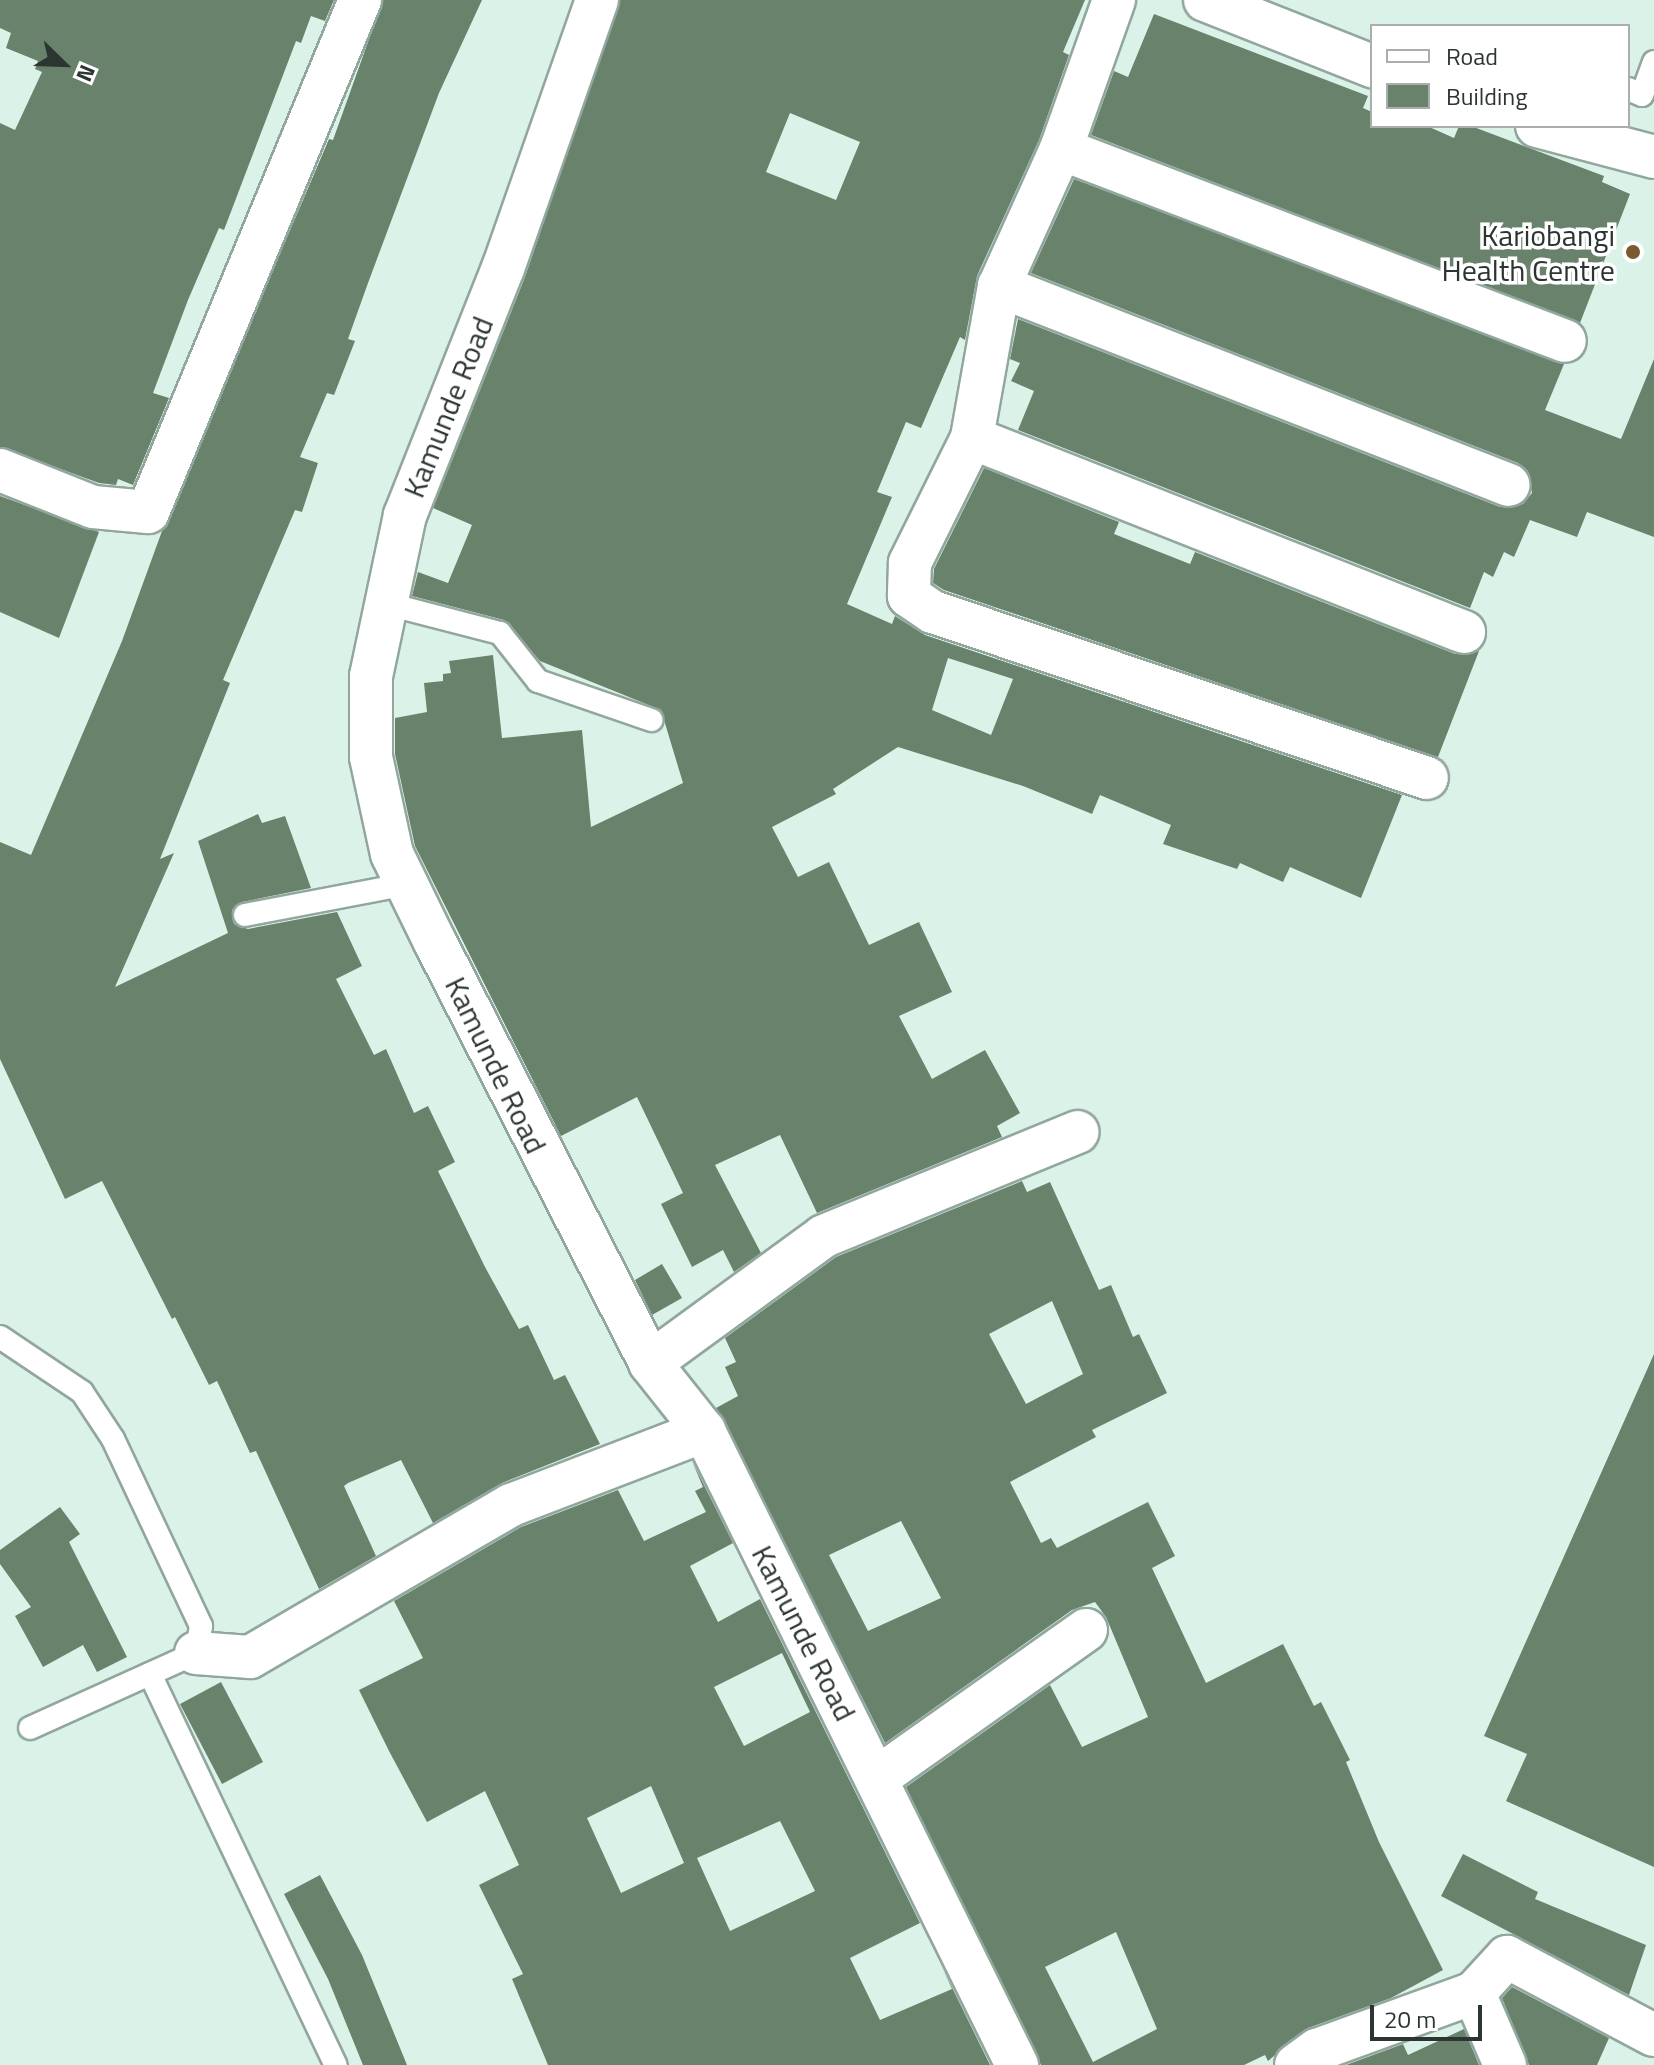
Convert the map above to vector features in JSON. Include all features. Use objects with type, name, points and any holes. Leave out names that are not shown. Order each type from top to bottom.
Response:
[{"type":"street","points":[[0,470],[93,507],[148,512],[360,0]]},
{"type":"street","name":"Kamunde Road","points":[[597,0],[503,268],[405,515],[371,676],[371,757],[392,854],[650,1363],[704,1431],[1017,2065]]},
{"type":"street","points":[[1114,0],[1061,149],[999,286],[972,438],[910,563],[909,596],[919,605],[1427,778]]},
{"type":"street","points":[[1205,0],[1370,65]]},
{"type":"street","points":[[1547,128],[1628,145]]},
{"type":"street","points":[[1061,149],[1565,341]]},
{"type":"street","points":[[999,286],[1509,485]]},
{"type":"street","points":[[972,438],[1464,632]]},
{"type":"street","points":[[650,1363],[824,1236],[1077,1132]]},
{"type":"street","points":[[196,1653],[250,1657],[511,1505],[704,1431]]},
{"type":"street","points":[[877,1778],[1086,1630]]},
{"type":"street","points":[[1312,2060],[1474,1993],[1507,1957],[1654,2035]]},
{"type":"street","points":[[1474,1993],[1505,2065]]},
{"type":"lane","points":[[1630,90],[1642,95],[1654,62]]},
{"type":"lane","points":[[384,603],[500,633],[538,681],[651,720]]},
{"type":"lane","points":[[245,915],[407,884]]},
{"type":"lane","points":[[0,1337],[82,1392],[113,1439],[201,1626],[196,1653],[30,1728]]},
{"type":"lane","points":[[150,1674],[336,2065]]},
{"type":"building","points":[[0,0],[334,0],[325,21],[311,16],[301,43],[296,41],[224,230],[219,228],[188,300],[153,393],[169,398],[133,485],[118,479],[116,485],[99,483],[0,447],[0,123],[15,130],[42,72],[35,69],[38,61],[6,48],[11,33],[0,28]]},
{"type":"building","points":[[383,0],[482,0],[439,93],[348,339],[355,341],[334,395],[327,393],[300,457],[318,463],[302,512],[295,510],[223,680],[230,683],[160,859],[174,853],[115,987],[228,933],[198,841],[258,814],[262,823],[285,816],[311,888],[242,902],[232,910],[234,924],[248,929],[337,912],[362,966],[336,979],[374,1055],[386,1049],[414,1113],[428,1106],[455,1162],[438,1171],[485,1267],[519,1329],[528,1325],[554,1380],[565,1375],[600,1444],[502,1483],[433,1523],[401,1460],[348,1483],[344,1486],[376,1556],[319,1589],[256,1451],[250,1453],[217,1381],[209,1385],[102,1181],[65,1199],[0,1059],[0,842],[31,855],[122,641],[162,531],[329,139],[333,140]]},
{"type":"building","points":[[620,0],[1085,0],[1063,52],[1069,55],[1039,140],[977,276],[965,340],[960,337],[921,428],[906,422],[877,492],[892,497],[847,604],[892,624],[895,616],[925,635],[1402,795],[1361,898],[1290,867],[1283,882],[1240,863],[1237,869],[1163,844],[1171,825],[1100,795],[1092,814],[1023,786],[898,747],[833,789],[836,794],[772,827],[798,877],[829,862],[869,945],[919,922],[952,992],[899,1016],[932,1079],[985,1050],[1020,1113],[997,1126],[1002,1137],[817,1213],[780,1135],[715,1165],[761,1253],[734,1272],[723,1250],[692,1267],[661,1204],[683,1193],[637,1097],[561,1136],[415,846],[395,754],[395,718],[427,712],[424,683],[443,681],[443,674],[451,673],[449,661],[493,655],[502,738],[582,730],[591,827],[683,783],[661,710],[540,661],[504,620],[412,596],[418,572],[448,583],[472,525],[433,508],[525,277]],"holes":[[[790,113],[860,142],[836,200],[766,172]],[[948,658],[1013,679],[991,735],[932,710]]]},
{"type":"building","points":[[1154,14],[1368,96],[1363,108],[1370,111],[1370,128],[1432,128],[1454,138],[1458,128],[1476,128],[1604,176],[1602,182],[1630,194],[1580,323],[1091,135],[1114,71],[1128,77]]},
{"type":"building","points":[[1074,179],[1564,364],[1545,410],[1621,439],[1654,359],[1654,537],[1587,512],[1577,537],[1530,520],[1514,557],[1504,552],[1493,577],[1484,572],[1470,608],[1018,430],[1034,391],[1011,381],[1020,363],[1010,359],[1018,319],[1500,507],[1523,504],[1532,493],[1528,471],[1518,463],[1031,273]]},
{"type":"building","points":[[984,468],[1119,522],[1114,534],[1190,564],[1195,552],[1455,654],[1479,651],[1438,757],[944,590],[933,583],[934,569]]},
{"type":"building","points":[[0,496],[99,532],[59,638],[0,612]]},
{"type":"building","points":[[1022,1181],[1027,1192],[1050,1182],[1099,1290],[1111,1285],[1133,1337],[1139,1334],[1167,1393],[1092,1430],[1096,1437],[1010,1482],[1041,1543],[1051,1538],[1057,1548],[1148,1502],[1175,1556],[1152,1568],[1206,1683],[1283,1644],[1314,1706],[1321,1702],[1350,1760],[1346,1762],[1379,1842],[1443,1970],[1391,1998],[1308,2028],[1268,2061],[1265,2055],[1244,2065],[1041,2065],[906,1787],[1050,1685],[1082,1747],[1148,1717],[1106,1617],[1095,1602],[1072,1610],[885,1743],[716,1408],[738,1396],[725,1367],[736,1362],[725,1338],[836,1257]],"holes":[[[1052,1301],[1083,1374],[1026,1404],[989,1334]],[[901,1521],[941,1598],[868,1631],[829,1555]],[[1116,1932],[1157,2029],[1093,2062],[1045,1967]]]},
{"type":"building","points":[[662,1264],[682,1298],[652,1315],[635,1280]]},
{"type":"building","points":[[1654,1354],[1654,1867],[1506,1801],[1527,1754],[1484,1736]]},
{"type":"building","points":[[692,1461],[733,1543],[690,1566],[718,1622],[760,1599],[920,1923],[850,1958],[880,2020],[952,1989],[942,1967],[990,2065],[548,2065],[512,1979],[523,1974],[479,1885],[519,1865],[485,1791],[427,1822],[389,1751],[359,1690],[423,1658],[394,1601],[521,1527],[618,1490],[644,1541],[706,1512],[695,1491],[703,1487]],"holes":[[[782,1653],[810,1712],[744,1746],[714,1687]],[[651,1786],[684,1863],[621,1893],[587,1818]],[[780,1821],[815,1891],[730,1931],[697,1858]]]},
{"type":"building","points":[[60,1507],[80,1534],[69,1542],[127,1657],[97,1672],[83,1645],[43,1667],[15,1616],[31,1607],[0,1564],[0,1550]]},
{"type":"building","points":[[221,1682],[263,1762],[222,1784],[180,1704]]},
{"type":"building","points":[[1463,1854],[1538,1892],[1535,1899],[1646,1945],[1629,1995],[1441,1896]]},
{"type":"building","points":[[320,1875],[362,1955],[407,2065],[363,2065],[328,1979],[284,1894]]},
{"type":"building","points":[[1512,1987],[1609,2038],[1597,2065],[1529,2065],[1502,1998]]},
{"type":"building","points":[[1464,2029],[1479,2065],[1346,2065],[1403,2044],[1408,2055]]},
{"type":"place","name":"Kariobangi Health Centre","points":[[1633,252]]}]
